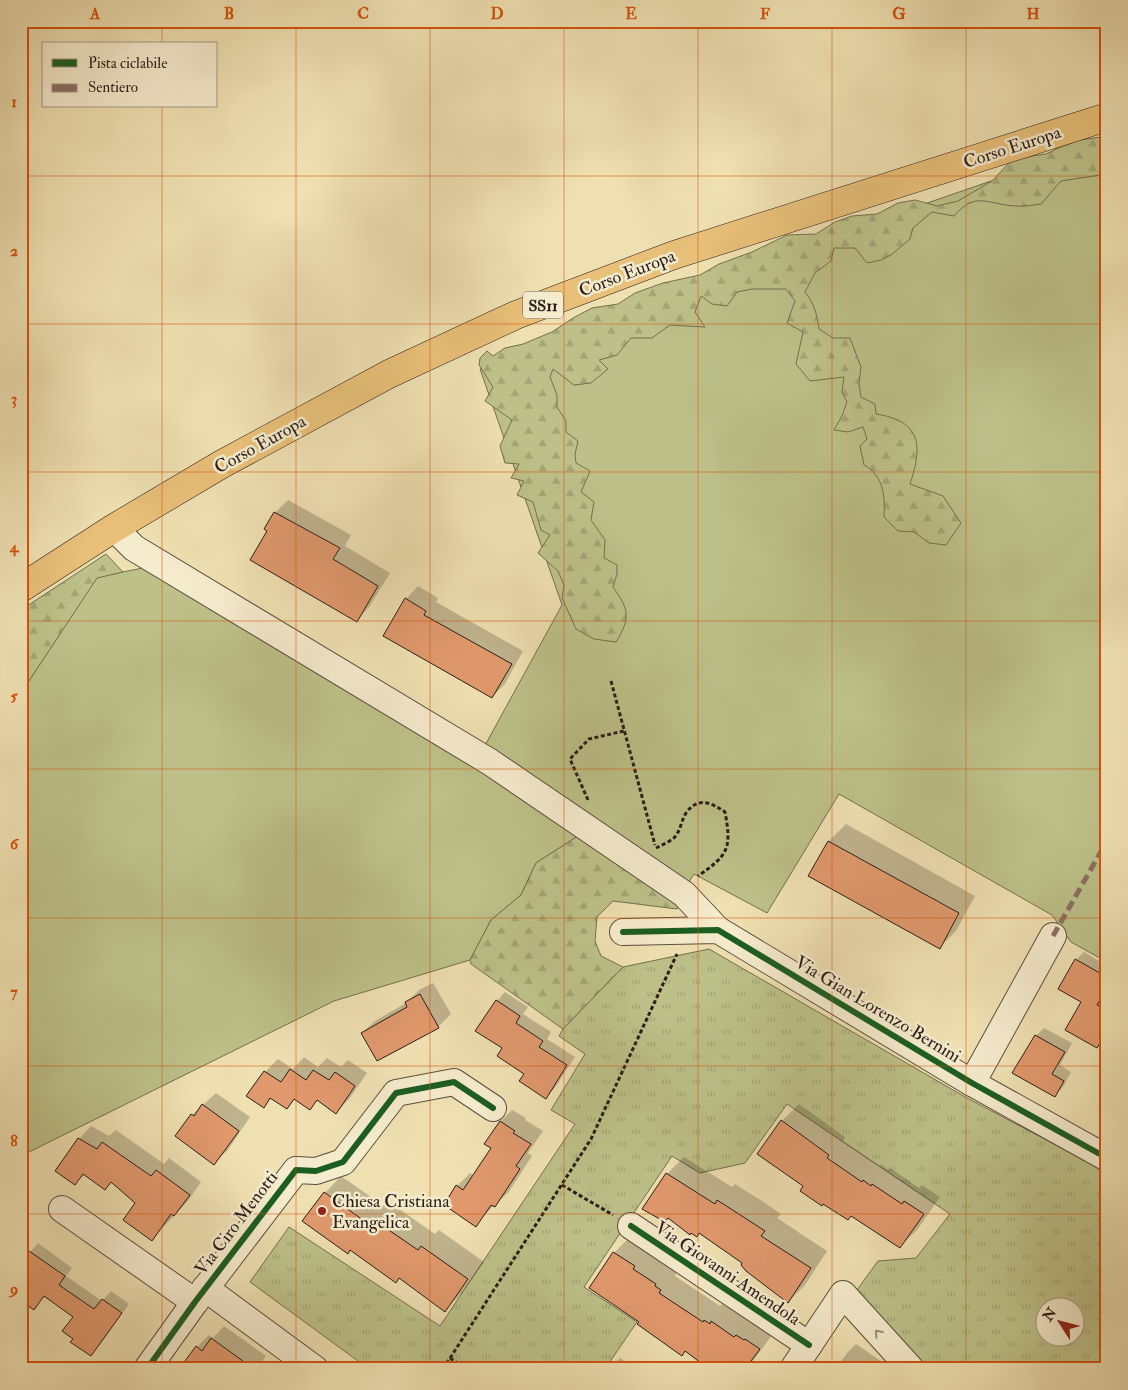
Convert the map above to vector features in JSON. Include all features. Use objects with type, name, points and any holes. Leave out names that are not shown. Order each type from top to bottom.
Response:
[{"type":"main road","name":"Corso Europa","points":[[21,588],[114,528],[222,464],[388,374],[516,315],[674,255],[1107,117]]},
{"type":"street","name":"Via Gian Lorenzo Bernini","points":[[114,528],[134,548],[490,762],[673,887],[718,930],[972,1083],[1107,1158]]},
{"type":"street","points":[[623,932],[718,930]]},
{"type":"street","name":"Via Gian Lorenzo Bernini","points":[[972,1083],[1053,936]]},
{"type":"street","name":"Via Ciro Menotti","points":[[147,1369],[200,1295],[296,1170],[316,1171],[343,1162],[396,1093],[454,1082],[493,1108]]},
{"type":"street","points":[[62,1209],[316,1369]]},
{"type":"street","name":"Via Giovanni Amendola","points":[[631,1226],[809,1345]]},
{"type":"street","points":[[793,1369],[843,1294],[910,1369]]},
{"type":"path","points":[[612,681],[656,849],[673,887],[692,880],[719,861],[726,851],[729,832],[725,812],[713,804],[703,802],[694,806],[686,813],[682,827],[673,838],[656,849],[648,848]]},
{"type":"path","points":[[590,804],[570,759],[589,739],[624,730]]},
{"type":"path","points":[[443,1369],[591,1138],[680,948],[675,930]]},
{"type":"path","points":[[562,1185],[631,1226]]},
{"type":"path","points":[[450,1358],[467,1369]]},
{"type":"green space","points":[[1107,133],[1107,174],[1061,181],[1041,204],[1019,206],[976,201],[969,203],[954,216],[932,212],[913,228],[910,239],[891,255],[881,260],[867,263],[855,248],[834,248],[831,261],[815,273],[805,292],[815,309],[819,329],[833,338],[850,338],[861,367],[859,384],[861,397],[875,404],[876,414],[891,417],[902,422],[915,437],[917,447],[916,458],[910,484],[943,496],[961,523],[946,545],[929,543],[914,532],[898,531],[884,517],[882,487],[876,475],[864,465],[860,446],[867,439],[863,427],[848,432],[834,430],[847,402],[842,392],[844,377],[810,381],[796,364],[803,332],[787,323],[795,301],[786,289],[752,289],[737,292],[727,306],[712,304],[701,296],[695,312],[705,327],[670,325],[652,338],[631,338],[617,355],[599,360],[608,369],[591,383],[574,385],[553,369],[550,377],[557,395],[557,407],[566,421],[566,432],[578,441],[575,454],[576,463],[590,471],[581,492],[594,502],[591,520],[605,540],[604,558],[617,565],[617,574],[613,587],[625,608],[626,614],[624,626],[616,642],[594,639],[576,629],[562,598],[564,585],[558,571],[538,553],[550,535],[541,530],[533,502],[517,495],[524,481],[511,478],[519,464],[505,463],[500,446],[512,420],[485,401],[493,387],[479,365],[480,358],[487,351],[493,356],[505,348],[523,344],[552,332],[592,308],[618,304],[635,293],[663,283],[700,275],[719,264],[752,252],[787,235],[816,234],[835,222],[852,216],[877,214],[898,203],[915,200],[937,206],[958,201],[992,181],[1010,162],[1046,154],[1065,145],[1080,140],[1101,137]]},
{"type":"green space","points":[[1107,141],[1107,962],[1071,942],[1052,915],[839,794],[767,913],[694,874],[685,888],[483,749],[562,605],[480,369],[675,290]]},
{"type":"green space","points":[[106,554],[123,572],[97,578],[21,693],[21,610]]},
{"type":"green space","points":[[148,567],[482,766],[581,834],[536,863],[521,895],[491,920],[470,960],[334,1001],[21,1156],[21,693],[97,577]]},
{"type":"green space","points":[[581,834],[679,901],[677,909],[613,901],[597,917],[595,941],[601,956],[623,967],[563,1029],[471,964],[470,960],[491,920],[521,895],[536,863]]},
{"type":"green space","points":[[709,949],[967,1098],[1107,1172],[1107,1369],[928,1369],[857,1290],[878,1261],[916,1258],[950,1214],[787,1104],[745,1163],[700,1173],[672,1156],[584,1287],[637,1322],[605,1369],[369,1369],[250,1282],[289,1227],[440,1326],[575,1124],[551,1110],[585,1054],[559,1036],[563,1029],[623,967]]},
{"type":"building","points":[[274,512],[340,548],[333,559],[378,586],[357,622],[250,560],[267,531],[264,529]]},
{"type":"building","points":[[405,598],[426,611],[424,615],[512,664],[492,698],[383,636]]},
{"type":"building","points":[[828,841],[959,913],[940,949],[808,876]]},
{"type":"building","points":[[1075,959],[1107,977],[1107,987],[1097,1005],[1107,1010],[1107,1031],[1097,1048],[1065,1030],[1081,1002],[1058,989]]},
{"type":"building","points":[[420,994],[439,1028],[377,1061],[361,1033],[407,1007],[405,1002]]},
{"type":"building","points":[[496,1000],[520,1016],[516,1023],[543,1041],[539,1047],[567,1065],[546,1099],[519,1081],[524,1074],[497,1056],[502,1048],[475,1031]]},
{"type":"building","points":[[1035,1035],[1065,1052],[1052,1074],[1064,1081],[1055,1097],[1012,1073]]},
{"type":"building","points":[[290,1069],[306,1080],[313,1070],[329,1080],[335,1072],[355,1086],[336,1114],[317,1100],[310,1110],[294,1099],[287,1109],[270,1098],[264,1108],[246,1096],[264,1071],[281,1082]]},
{"type":"building","points":[[202,1104],[239,1131],[214,1165],[175,1136],[191,1114],[194,1116]]},
{"type":"building","points":[[781,1120],[829,1155],[827,1158],[862,1182],[863,1180],[871,1186],[872,1184],[902,1204],[904,1201],[924,1214],[900,1248],[851,1216],[848,1220],[823,1204],[822,1206],[800,1191],[803,1186],[757,1154]]},
{"type":"building","points":[[500,1121],[515,1131],[513,1133],[531,1144],[516,1166],[520,1169],[495,1207],[491,1205],[476,1227],[444,1205],[456,1185],[463,1190],[491,1148],[484,1144]]},
{"type":"building","points":[[78,1138],[97,1149],[102,1142],[151,1176],[156,1170],[190,1195],[174,1216],[171,1214],[152,1241],[123,1220],[135,1203],[111,1182],[105,1190],[83,1174],[75,1185],[55,1171]]},
{"type":"building","points":[[666,1173],[715,1204],[717,1200],[765,1231],[761,1236],[811,1268],[788,1303],[746,1271],[741,1265],[742,1263],[699,1233],[697,1237],[691,1233],[690,1235],[668,1218],[665,1222],[642,1209]]},
{"type":"building","points":[[324,1192],[367,1223],[371,1218],[418,1250],[421,1246],[468,1279],[445,1312],[399,1278],[396,1283],[350,1250],[348,1254],[302,1221]]},
{"type":"building","points":[[29,1251],[65,1276],[59,1285],[94,1309],[102,1299],[122,1313],[91,1356],[70,1342],[73,1339],[62,1331],[73,1317],[44,1296],[34,1310],[21,1301],[21,1261]]},
{"type":"building","points":[[613,1252],[635,1266],[633,1269],[656,1284],[655,1286],[661,1290],[659,1293],[703,1322],[704,1320],[710,1324],[711,1321],[734,1337],[736,1335],[745,1339],[760,1349],[745,1369],[709,1369],[685,1351],[682,1356],[637,1324],[639,1322],[589,1288]]},
{"type":"building","points":[[211,1338],[254,1369],[179,1369],[196,1346],[202,1351]]},
{"type":"marked path","points":[[1107,634],[1102,642],[1107,646]]},
{"type":"marked path","points":[[1053,936],[1107,841]]},
{"type":"cycle path","points":[[623,932],[718,930],[972,1083],[1107,1158]]},
{"type":"cycle path","points":[[147,1369],[195,1302],[296,1170],[316,1171],[343,1162],[396,1093],[454,1082],[493,1108]]},
{"type":"cycle path","points":[[631,1226],[809,1345]]},
{"type":"place","name":"Chiesa Cristiana Evangelica","points":[[322,1211]]}]
